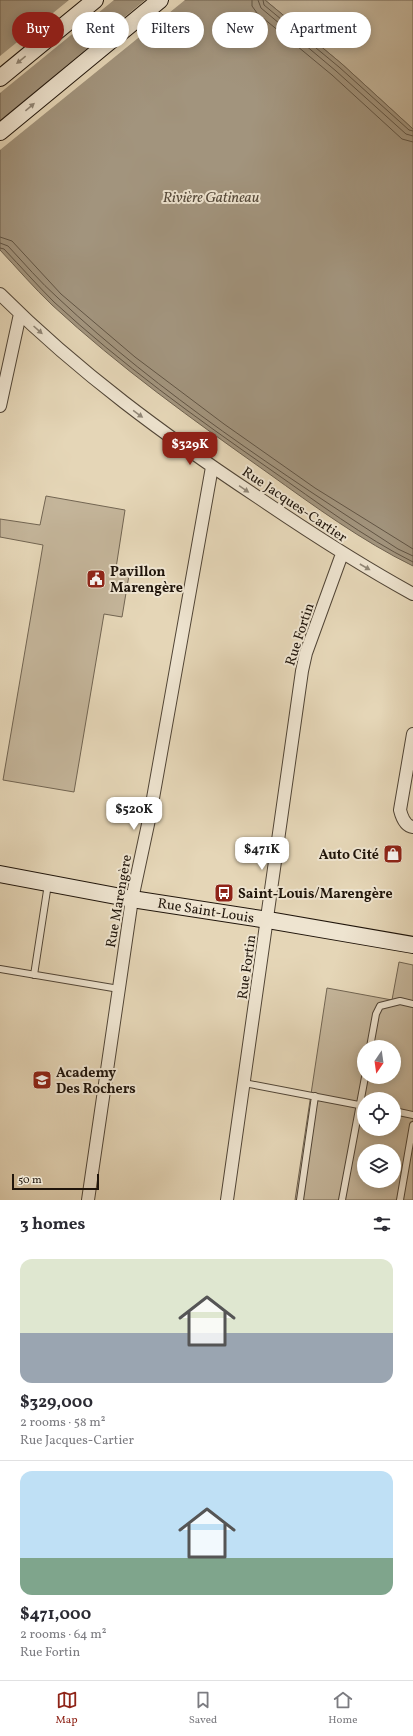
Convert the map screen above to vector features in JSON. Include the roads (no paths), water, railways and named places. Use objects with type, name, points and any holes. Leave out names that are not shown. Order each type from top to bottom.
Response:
[{"type":"main road","points":[[0,78],[95,0]]},
{"type":"main road","points":[[0,132],[160,0]]},
{"type":"main road","name":"Rue Saint-Louis","points":[[0,874],[132,899],[268,920],[413,945]]},
{"type":"street","name":"Rue Jacques-Cartier","points":[[0,294],[20,314],[98,383],[212,467],[342,554],[413,594]]},
{"type":"street","points":[[0,406],[20,314]]},
{"type":"street","name":"Rue Marengère","points":[[88,1200],[132,899],[150,815],[212,467]]},
{"type":"street","name":"Rue Fortin","points":[[227,1200],[268,920],[302,671],[306,653],[342,554]]},
{"type":"street","points":[[413,734],[400,810],[402,819],[409,827],[413,827]]},
{"type":"lane","points":[[34,975],[48,882]]},
{"type":"lane","points":[[0,969],[119,989]]},
{"type":"lane","points":[[371,1040],[376,1014],[380,1006],[400,1001],[413,1004]]},
{"type":"lane","points":[[244,1083],[357,1104]]},
{"type":"lane","points":[[300,1200],[315,1096]]},
{"type":"lane","points":[[401,1112],[413,1115]]},
{"type":"lane","points":[[400,1200],[413,1125]]},
{"type":"lane","points":[[342,1200],[357,1129]]},
{"type":"water","name":"Rivière Gatineau","points":[[0,0],[265,0],[279,12],[276,12],[276,48],[323,48],[413,129],[413,566],[375,546],[321,510],[157,392],[77,328],[32,285],[0,250]]},
{"type":"place","name":"Pavillon Marengère","points":[[96,579]]},
{"type":"place","name":"Auto Cité","points":[[393,854]]},
{"type":"place","name":"Saint-Louis/Marengère","points":[[224,893]]},
{"type":"place","name":"Academy Des Rochers","points":[[42,1080]]}]
